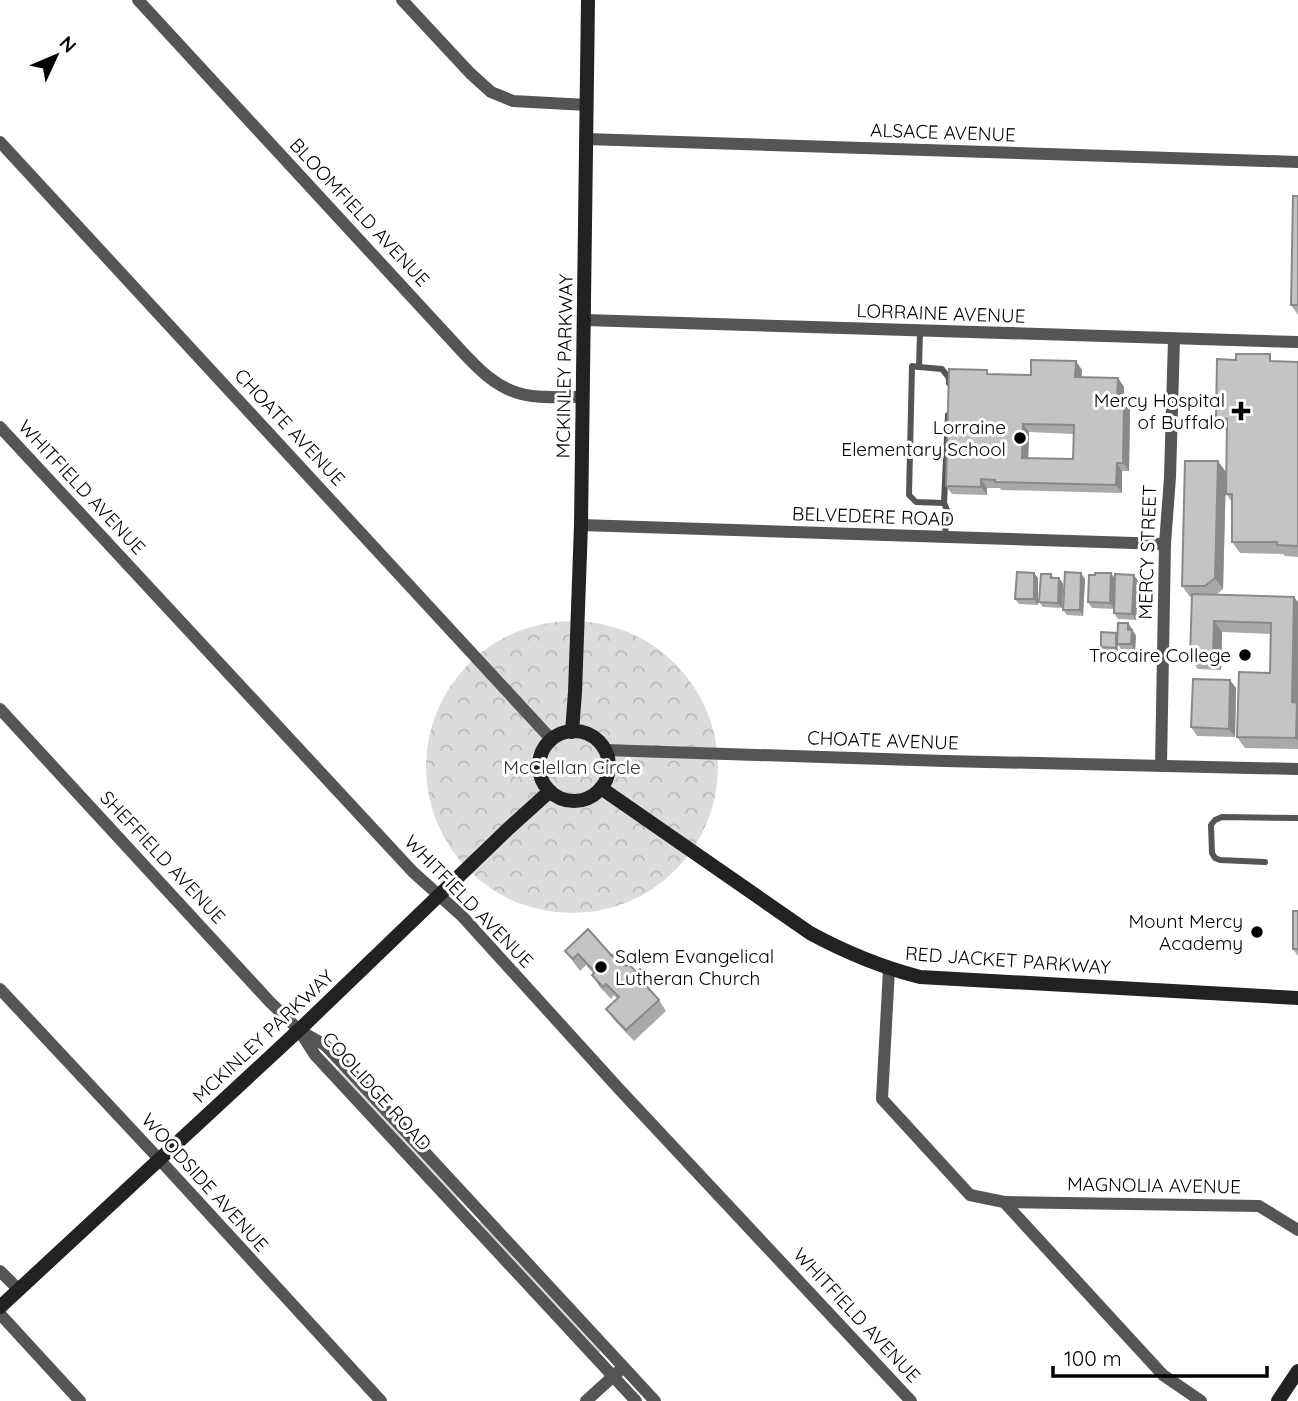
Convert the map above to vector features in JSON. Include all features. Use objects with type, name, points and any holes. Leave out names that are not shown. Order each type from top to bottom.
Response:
[{"type":"street","name":"BLOOMFIELD AVENUE","points":[[138,0],[444,332],[499,386],[530,396],[582,397]]},
{"type":"street","points":[[402,0],[470,74],[491,92],[513,101],[587,105]]},
{"type":"street","name":"MCKINLEY PARKWAY","points":[[572,732],[581,525],[589,0]]},
{"type":"street","name":"ALSACE AVENUE","points":[[586,139],[1298,162]]},
{"type":"street","name":"CHOATE AVENUE","points":[[0,142],[552,740]]},
{"type":"street","name":"LORRAINE AVENUE","points":[[584,320],[1298,342]]},
{"type":"street","name":"MERCY STREET","points":[[1161,766],[1165,544],[1174,339]]},
{"type":"street","name":"WHITFIELD AVENUE","points":[[0,427],[413,872],[462,916],[620,1090],[911,1401]]},
{"type":"street","name":"BELVEDERE ROAD","points":[[581,525],[1165,544]]},
{"type":"street","name":"SHEFFIELD AVENUE","points":[[0,709],[270,1002],[299,1030]]},
{"type":"street","points":[[572,732],[588,735],[598,741],[608,758],[609,772],[601,788],[590,797],[578,801],[560,798],[550,791],[543,781],[540,765],[544,750],[552,740],[561,734],[572,732]]},
{"type":"street","name":"CHOATE AVENUE","points":[[605,750],[1298,769]]},
{"type":"street","name":"RED JACKET PARKWAY","points":[[601,788],[810,933],[835,947],[889,969],[920,976],[1298,998]]},
{"type":"street","name":"MCKINLEY PARKWAY","points":[[0,1307],[299,1030],[550,791]]},
{"type":"street","name":"MAGNOLIA AVENUE","points":[[889,969],[882,1099],[970,1195],[1003,1202],[1259,1206],[1298,1230]]},
{"type":"street","name":"WOODSIDE AVENUE","points":[[0,989],[381,1401]]},
{"type":"street","name":"COOLIDGE ROAD","points":[[299,1030],[325,1045],[655,1401]]},
{"type":"street","name":"COOLIDGE ROAD","points":[[299,1030],[314,1055],[636,1401]]},
{"type":"street","points":[[1003,1202],[1163,1375],[1201,1401]]},
{"type":"street","points":[[464,1216],[474,1206]]},
{"type":"street","points":[[0,1271],[19,1290]]},
{"type":"street","points":[[0,1314],[80,1401]]},
{"type":"street","points":[[586,1401],[623,1367]]},
{"type":"street","points":[[1278,1401],[1298,1371]]},
{"type":"lane","points":[[919,367],[920,332]]},
{"type":"lane","points":[[944,503],[916,502],[909,495],[912,366],[942,369],[949,377],[949,391]]},
{"type":"lane","points":[[945,538],[948,405]]},
{"type":"lane","points":[[1265,862],[1215,858],[1212,853],[1212,825],[1215,820],[1222,817],[1298,818]]},
{"type":"green space","name":"McClellan Circle","points":[[572,621],[614,627],[641,638],[665,654],[685,674],[701,698],[712,725],[718,767],[712,809],[701,836],[685,860],[665,880],[641,896],[614,907],[572,913],[530,907],[503,896],[479,880],[459,860],[443,836],[432,809],[426,767],[432,725],[443,698],[459,674],[479,654],[503,638],[530,627]]},
{"type":"green space","points":[[340,1068],[459,1197],[455,1201],[335,1073]]},
{"type":"green space","points":[[482,1220],[602,1350],[597,1354],[477,1225]]},
{"type":"building","points":[[1293,196],[1298,196],[1298,305],[1291,305]]},
{"type":"building","name":"Mercy Hospital of Buffalo","points":[[1236,354],[1270,354],[1270,361],[1298,362],[1298,546],[1277,545],[1277,542],[1232,542],[1232,494],[1226,494],[1227,419],[1216,418],[1217,359],[1236,360]]},
{"type":"building","points":[[1031,360],[1076,361],[1075,377],[1118,378],[1117,401],[1124,402],[1123,463],[1117,463],[1116,485],[995,482],[981,479],[981,487],[946,486],[949,369],[987,370],[987,374],[1031,375]],"holes":[[[1023,424],[1074,425],[1073,459],[1022,458]]]},
{"type":"building","points":[[1185,461],[1218,461],[1215,578],[1205,586],[1182,586]]},
{"type":"building","points":[[1017,572],[1034,573],[1034,599],[1015,599]]},
{"type":"building","points":[[1065,572],[1081,573],[1080,610],[1063,610]]},
{"type":"building","points":[[1111,573],[1110,603],[1088,602],[1089,575]]},
{"type":"building","points":[[1041,574],[1051,574],[1051,578],[1059,578],[1058,603],[1039,602]]},
{"type":"building","points":[[1115,574],[1134,575],[1132,614],[1114,613]]},
{"type":"building","points":[[1192,594],[1294,597],[1292,702],[1297,703],[1296,738],[1237,737],[1239,672],[1270,673],[1271,623],[1214,621],[1213,659],[1190,658]]},
{"type":"building","points":[[1118,623],[1128,623],[1128,630],[1132,630],[1131,644],[1117,644]]},
{"type":"building","points":[[1101,632],[1116,633],[1116,648],[1101,647]]},
{"type":"building","points":[[1193,679],[1230,680],[1229,729],[1191,727]]},
{"type":"building","points":[[1293,911],[1298,911],[1298,949],[1293,949]]},
{"type":"building","points":[[588,929],[612,956],[615,953],[626,966],[629,964],[636,972],[640,969],[645,974],[640,979],[659,1000],[626,1030],[606,1009],[619,997],[606,984],[603,987],[592,975],[595,972],[578,954],[573,959],[565,951]]},
{"type":"place","name":"Mercy Hospital of Buffalo","points":[[1241,411]]},
{"type":"place","name":"Lorraine Elementary School","points":[[1020,438]]},
{"type":"place","name":"Trocaire College","points":[[1245,655]]},
{"type":"place","name":"Mount Mercy Academy","points":[[1257,932]]},
{"type":"place","name":"Salem Evangelical Lutheran Church","points":[[601,967]]}]
